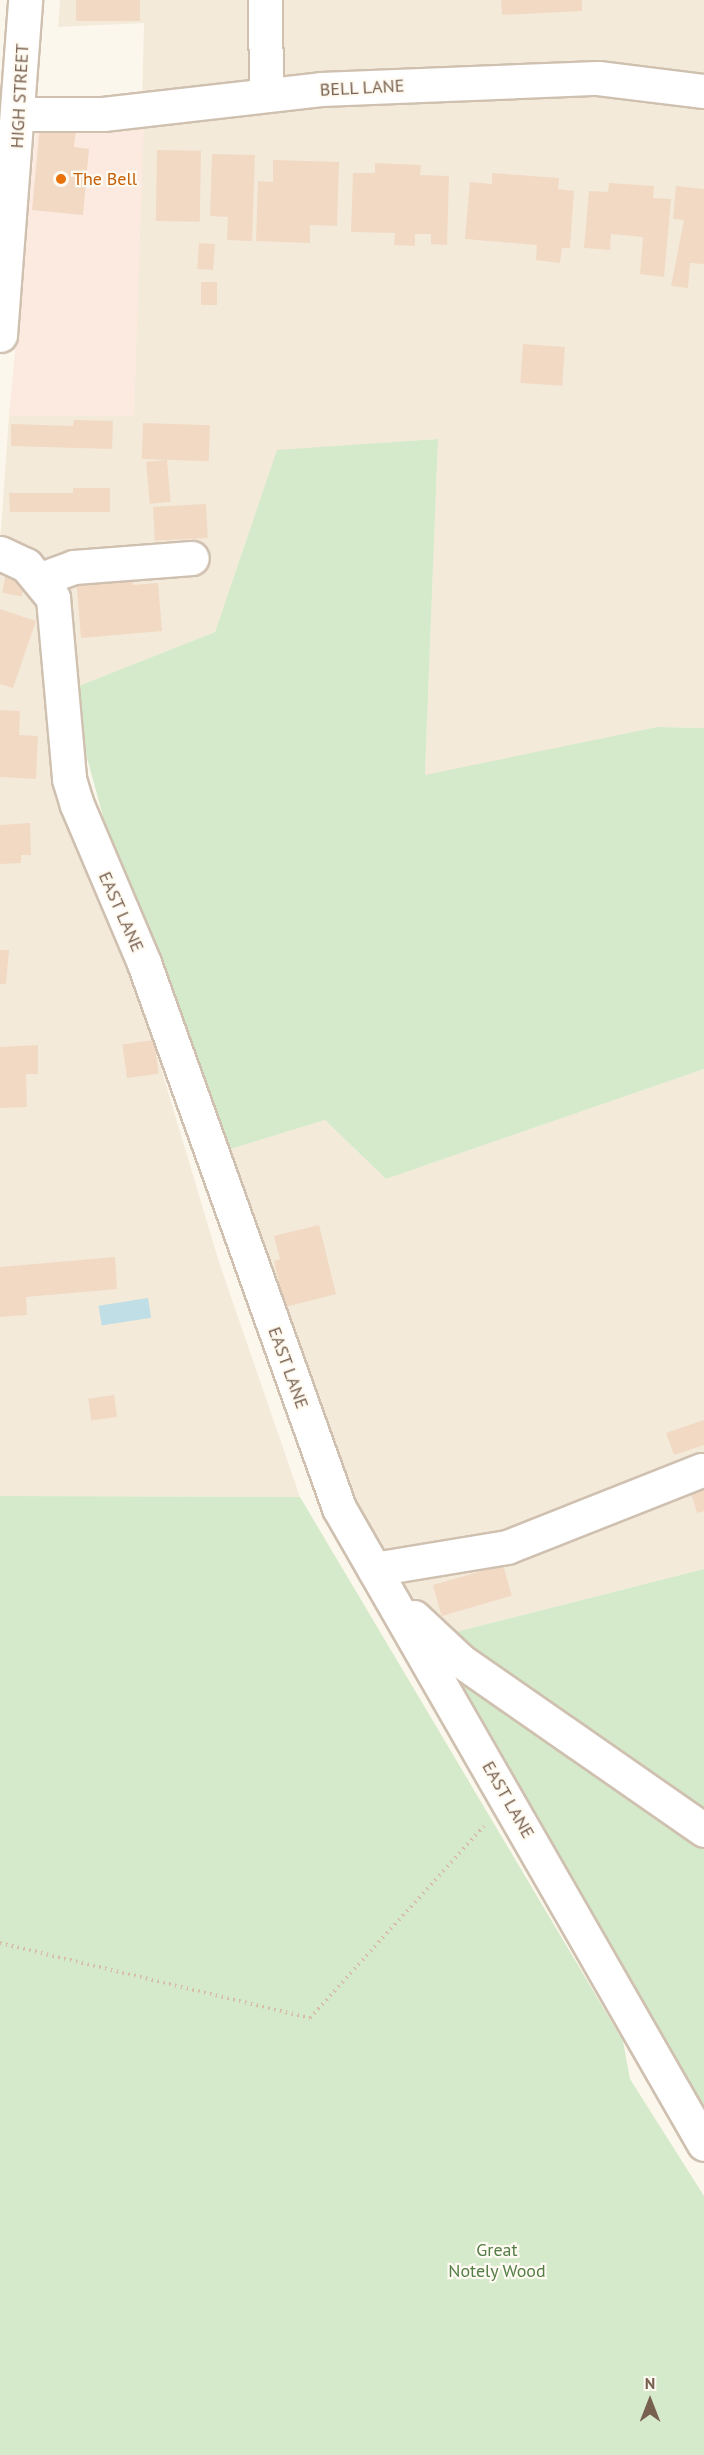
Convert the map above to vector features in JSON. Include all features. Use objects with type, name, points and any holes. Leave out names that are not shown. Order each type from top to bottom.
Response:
[{"type":"street","name":"HIGH STREET","points":[[0,335],[20,114],[25,0]]},
{"type":"street","points":[[265,0],[266,94]]},
{"type":"street","name":"BELL LANE","points":[[20,114],[103,114],[266,94],[598,78],[704,91]]},
{"type":"street","points":[[0,553],[41,579],[74,567],[192,558]]},
{"type":"street","name":"EAST LANE","points":[[41,579],[53,598],[69,779],[77,805],[144,963],[339,1508],[704,2144]]},
{"type":"street","points":[[380,1580],[507,1546],[701,1470]]},
{"type":"street","points":[[380,1580],[461,1661],[704,1830]]},
{"type":"path","points":[[0,1943],[310,2018],[508,1799]]},
{"type":"shaded area","points":[[60,0],[704,0],[704,728],[657,727],[425,776],[438,439],[277,451],[215,632],[76,687],[84,857],[146,1018],[219,1262],[300,1497],[0,1496],[0,543],[9,416],[134,416],[144,23],[58,27]]},
{"type":"shaded area","points":[[37,117],[144,121],[134,416],[9,416]]},
{"type":"shaded area","points":[[704,1069],[704,1569],[424,1640],[361,1529],[221,1152],[325,1120],[386,1179]]},
{"type":"green space","points":[[438,439],[425,775],[657,727],[704,728],[704,1069],[386,1179],[325,1120],[221,1152],[104,820],[83,743],[76,687],[215,632],[277,450]]},
{"type":"green space","name":"Great Notely Wood","points":[[0,1496],[300,1497],[623,2041],[630,2079],[704,2196],[704,2455],[0,2455]]},
{"type":"green space","points":[[704,1569],[704,2129],[424,1640]]},
{"type":"water","points":[[148,1298],[151,1318],[102,1326],[99,1306]]},
{"type":"building","points":[[76,0],[140,0],[140,21],[76,21]]},
{"type":"building","points":[[501,0],[582,0],[582,11],[502,15]]},
{"type":"building","name":"The Bell","points":[[40,125],[76,128],[74,147],[89,149],[83,215],[32,210]]},
{"type":"building","points":[[157,150],[201,151],[200,222],[156,221]]},
{"type":"building","points":[[212,154],[255,155],[252,241],[227,240],[228,217],[210,216]]},
{"type":"building","points":[[273,160],[339,162],[337,226],[310,225],[310,243],[256,241],[258,181],[273,182]]},
{"type":"building","points":[[375,163],[421,165],[420,175],[449,176],[447,245],[431,244],[431,234],[415,234],[415,246],[394,245],[395,233],[351,232],[353,173],[375,173]]},
{"type":"building","points":[[492,173],[559,178],[558,189],[574,191],[570,248],[562,248],[560,263],[536,260],[537,245],[465,239],[470,182],[492,184]]},
{"type":"building","points":[[609,183],[654,186],[653,198],[671,199],[664,277],[640,274],[643,237],[611,234],[610,250],[584,248],[589,191],[608,192]]},
{"type":"building","points":[[676,186],[704,189],[704,264],[690,263],[688,288],[671,286],[684,220],[673,219]]},
{"type":"building","points":[[199,243],[215,244],[213,270],[197,269]]},
{"type":"building","points":[[201,282],[217,282],[217,305],[201,305]]},
{"type":"building","points":[[523,344],[565,347],[562,386],[520,383]]},
{"type":"building","points":[[74,420],[113,421],[112,449],[11,446],[11,424],[73,426]]},
{"type":"building","points":[[143,423],[210,425],[209,461],[142,459]]},
{"type":"building","points":[[167,460],[171,502],[150,504],[146,462]]},
{"type":"building","points":[[73,488],[110,488],[110,512],[10,512],[9,493],[73,493]]},
{"type":"building","points":[[206,504],[208,538],[155,541],[153,507]]},
{"type":"building","points":[[132,572],[133,585],[158,583],[162,631],[81,638],[76,577]]},
{"type":"building","points":[[6,573],[26,577],[22,596],[2,593]]},
{"type":"building","points":[[0,609],[36,621],[13,688],[0,684]]},
{"type":"building","points":[[0,710],[20,711],[19,735],[38,736],[36,779],[0,777]]},
{"type":"building","points":[[30,823],[31,855],[21,855],[21,863],[0,864],[0,825]]},
{"type":"building","points":[[0,950],[9,950],[6,984],[0,984]]},
{"type":"building","points":[[154,1040],[159,1074],[127,1078],[122,1044]]},
{"type":"building","points":[[38,1045],[38,1074],[26,1074],[27,1107],[0,1108],[0,1047]]},
{"type":"building","points":[[319,1225],[336,1294],[285,1307],[274,1261],[280,1259],[274,1236]]},
{"type":"building","points":[[115,1257],[117,1289],[26,1297],[27,1315],[0,1317],[0,1267]]},
{"type":"building","points":[[114,1395],[117,1417],[91,1420],[88,1399]]},
{"type":"building","points":[[704,1420],[704,1445],[674,1455],[666,1433]]},
{"type":"building","points":[[704,1489],[704,1511],[697,1513],[691,1493]]},
{"type":"building","points":[[503,1565],[512,1596],[442,1616],[433,1585]]},
{"type":"place","name":"The Bell","points":[[61,179]]}]
